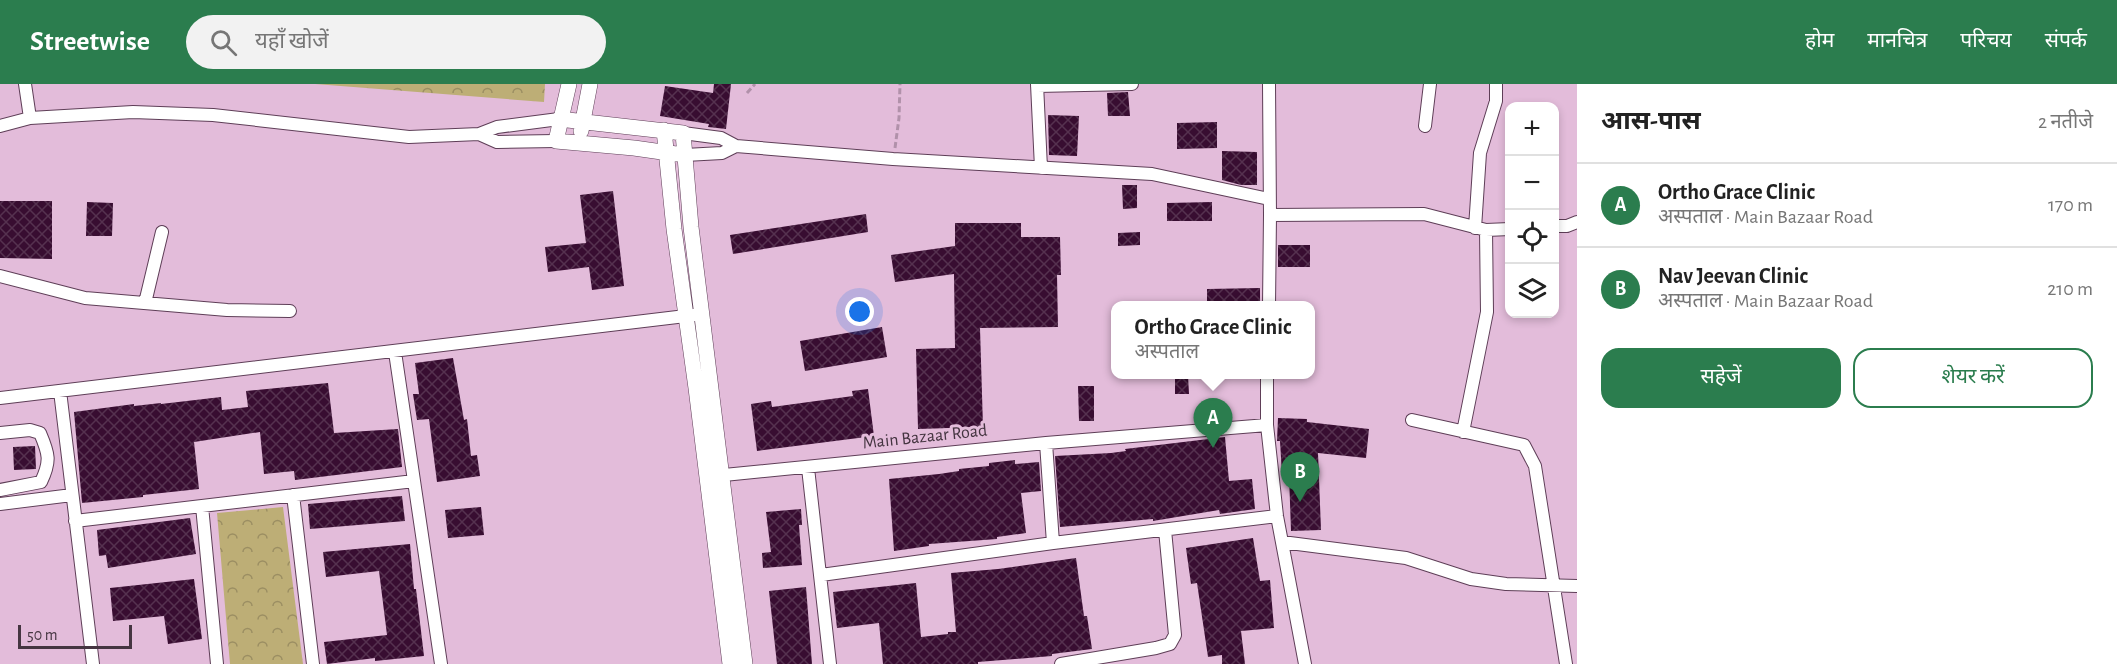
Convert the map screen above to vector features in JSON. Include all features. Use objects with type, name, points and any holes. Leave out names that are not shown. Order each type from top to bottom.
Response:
[{"type":"street","points":[[25,84],[30,118]]},
{"type":"street","points":[[556,141],[559,119],[569,84]]},
{"type":"street","points":[[578,141],[590,84]]},
{"type":"street","points":[[1041,168],[1037,85],[1132,84]]},
{"type":"street","points":[[1269,84],[1269,301]]},
{"type":"street","points":[[1425,126],[1430,84]]},
{"type":"street","points":[[1463,432],[1487,312],[1481,229],[1480,153],[1496,101],[1496,84]]},
{"type":"street","points":[[0,126],[30,118],[134,112],[213,115],[409,137],[479,134],[497,127],[559,119],[721,138],[736,146],[893,159],[1152,174],[1269,199]]},
{"type":"street","points":[[664,130],[674,229],[694,315]]},
{"type":"street","points":[[683,133],[691,227],[694,315],[714,476],[730,664]]},
{"type":"street","points":[[479,134],[497,142],[578,141],[685,155],[722,153],[736,146]]},
{"type":"street","points":[[1270,215],[1424,214],[1481,229],[1505,229]]},
{"type":"street","points":[[1559,226],[1568,226],[1577,222]]},
{"type":"street","points":[[145,303],[162,232]]},
{"type":"street","points":[[0,276],[85,298],[227,310],[290,310]]},
{"type":"street","points":[[0,398],[694,315]]},
{"type":"street","points":[[395,352],[441,664]]},
{"type":"street","points":[[1268,379],[1266,425],[1277,516],[1305,664]]},
{"type":"street","points":[[60,391],[93,664]]},
{"type":"street","points":[[1412,420],[1524,445],[1535,466],[1566,664]]},
{"type":"street","name":"Main Bazaar Road","points":[[714,476],[1046,443],[1266,425]]},
{"type":"street","points":[[0,433],[30,430],[40,433],[49,465],[41,482],[0,490]]},
{"type":"street","points":[[1046,443],[1053,543]]},
{"type":"street","points":[[808,468],[830,664]]},
{"type":"street","points":[[714,476],[745,664]]},
{"type":"street","points":[[75,521],[414,481]]},
{"type":"street","points":[[0,504],[72,495]]},
{"type":"street","points":[[293,495],[313,664]]},
{"type":"street","points":[[202,506],[217,664]]},
{"type":"street","points":[[821,574],[1277,516]]},
{"type":"street","points":[[1061,664],[1170,644],[1175,635],[1165,530]]},
{"type":"street","points":[[1282,542],[1406,558],[1471,579],[1506,584],[1577,586]]},
{"type":"path","points":[[747,93],[754,84]]},
{"type":"path","points":[[893,159],[900,84]]},
{"type":"green space","points":[[315,84],[545,84],[544,102]]},
{"type":"green space","points":[[283,507],[303,664],[230,664],[217,513]]},
{"type":"building","points":[[714,84],[731,84],[726,129],[660,116],[665,86],[713,93]]},
{"type":"building","points":[[1128,92],[1130,116],[1108,116],[1107,93]]},
{"type":"building","points":[[1048,115],[1079,116],[1077,156],[1049,155]]},
{"type":"building","points":[[1217,122],[1217,148],[1177,149],[1177,123]]},
{"type":"building","points":[[1222,151],[1257,152],[1257,185],[1241,185],[1222,180]]},
{"type":"building","points":[[1122,185],[1137,185],[1137,208],[1123,209]]},
{"type":"building","points":[[613,191],[624,286],[592,290],[589,267],[548,272],[545,247],[586,243],[580,195]]},
{"type":"building","points":[[0,201],[52,201],[52,259],[0,258]]},
{"type":"building","points":[[87,202],[113,203],[112,236],[86,236]]},
{"type":"building","points":[[1212,202],[1212,221],[1167,221],[1167,203]]},
{"type":"building","points":[[866,214],[868,232],[733,254],[730,235]]},
{"type":"building","points":[[955,223],[1021,223],[1021,237],[1060,237],[1061,275],[1057,275],[1058,327],[980,328],[983,427],[918,429],[916,349],[955,348],[954,274],[895,282],[891,255],[955,246]]},
{"type":"building","points":[[1140,232],[1140,245],[1118,246],[1118,233]]},
{"type":"building","points":[[1278,245],[1310,245],[1310,267],[1278,267]]},
{"type":"building","points":[[1260,288],[1260,301],[1207,301],[1207,289]]},
{"type":"building","points":[[882,327],[887,357],[805,371],[800,341]]},
{"type":"building","points":[[453,358],[464,420],[467,419],[471,456],[477,455],[480,476],[437,482],[429,419],[417,420],[413,394],[419,394],[415,363]]},
{"type":"building","points":[[1175,379],[1188,379],[1189,394],[1175,394]]},
{"type":"building","points":[[328,383],[334,433],[398,429],[402,467],[295,480],[294,471],[264,474],[260,432],[194,442],[199,489],[82,503],[74,412],[134,404],[134,406],[161,404],[221,397],[222,410],[248,407],[246,391]]},
{"type":"building","points":[[1078,386],[1094,386],[1094,421],[1079,421]]},
{"type":"building","points":[[868,389],[874,436],[757,451],[751,404],[771,401],[772,407],[853,396],[852,391]]},
{"type":"building","points":[[1278,418],[1307,419],[1307,422],[1369,429],[1366,458],[1318,453],[1321,530],[1291,531],[1289,474],[1282,475],[1280,441],[1277,441]]},
{"type":"building","points":[[1225,437],[1229,481],[1252,479],[1255,509],[1220,514],[1219,510],[1153,521],[1153,519],[1060,527],[1055,456],[1111,453],[1126,451],[1125,449]]},
{"type":"building","points":[[35,446],[36,469],[14,470],[13,447]]},
{"type":"building","points":[[1015,460],[1015,464],[1039,462],[1041,491],[1021,493],[1026,533],[997,537],[997,539],[929,544],[929,546],[894,551],[889,479],[959,471],[959,469],[989,466],[989,463]]},
{"type":"building","points":[[402,496],[405,521],[310,529],[308,504]]},
{"type":"building","points":[[481,507],[484,535],[448,538],[445,510]]},
{"type":"building","points":[[801,509],[802,525],[799,525],[802,565],[763,568],[762,553],[771,552],[766,512]]},
{"type":"building","points":[[190,518],[196,554],[108,568],[106,555],[99,556],[97,530]]},
{"type":"building","points":[[1253,538],[1260,581],[1270,580],[1274,628],[1241,631],[1245,664],[1222,664],[1222,655],[1208,657],[1197,583],[1191,584],[1186,548]]},
{"type":"building","points":[[410,544],[424,656],[375,661],[375,658],[327,664],[324,642],[387,635],[379,571],[326,577],[323,552]]},
{"type":"building","points":[[1076,558],[1084,616],[1087,616],[1092,649],[1052,654],[1052,656],[978,662],[978,664],[883,664],[879,623],[837,628],[833,592],[916,583],[921,637],[956,632],[951,573]]},
{"type":"building","points":[[194,579],[202,639],[168,644],[164,616],[113,621],[110,588]]},
{"type":"building","points":[[806,587],[812,664],[777,664],[769,591]]},
{"type":"place","name":"Ortho Grace Clinic","points":[[1213,448]]},
{"type":"place","name":"Nav Jeevan Clinic","points":[[1300,502]]}]
